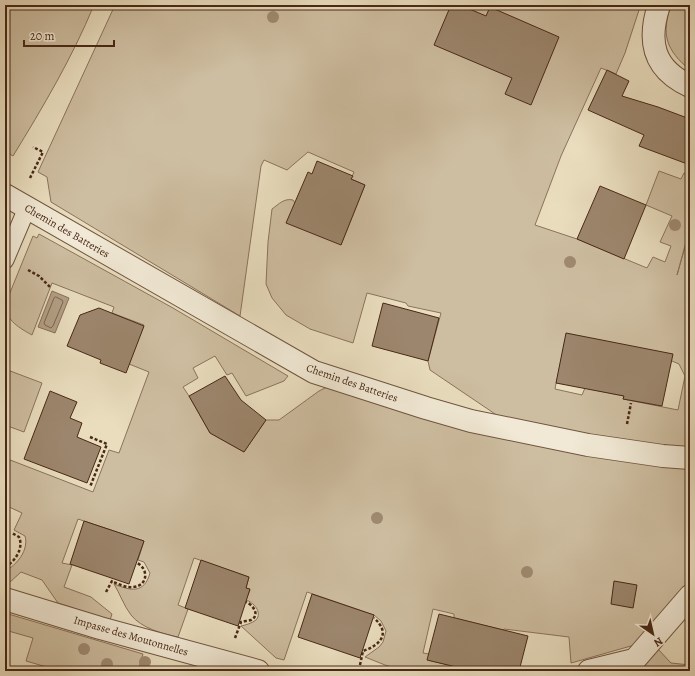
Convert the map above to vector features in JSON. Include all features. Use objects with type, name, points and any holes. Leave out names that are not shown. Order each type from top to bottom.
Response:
[{"type":"street","points":[[659,5],[653,30],[654,49],[663,68],[690,86]]},
{"type":"street","name":"Chemin des Batteries","points":[[5,195],[314,372],[426,408],[472,421],[588,445],[663,456],[690,458]]},
{"type":"street","points":[[589,671],[630,665],[690,596]]},
{"type":"street","name":"Impasse des Moutonnelles","points":[[5,599],[100,628],[258,671]]},
{"type":"lane","points":[[5,260],[27,208]]},
{"type":"path","points":[[24,176],[29,178],[43,152],[33,147]]},
{"type":"path","points":[[27,270],[39,276],[50,287]]},
{"type":"path","points":[[90,437],[107,444],[90,487]]},
{"type":"path","points":[[5,567],[14,560],[20,545],[19,537],[12,533]]},
{"type":"path","points":[[106,592],[112,582],[129,588],[142,584],[146,576],[145,571],[141,565],[137,563]]},
{"type":"path","points":[[233,642],[241,622],[252,620],[256,614],[255,609],[246,602]]},
{"type":"path","points":[[360,665],[363,651],[377,644],[382,636],[383,631],[374,618]]},
{"type":"shaded area","points":[[5,5],[94,5],[67,63],[13,156],[5,151]]},
{"type":"shaded area","points":[[115,5],[638,5],[639,10],[625,53],[616,74],[601,68],[561,156],[535,225],[577,239],[647,268],[653,257],[665,262],[671,246],[660,242],[672,216],[646,205],[659,171],[681,179],[684,173],[690,174],[690,227],[677,275],[690,230],[690,450],[614,442],[501,418],[430,370],[428,361],[441,313],[408,306],[406,303],[367,293],[353,343],[310,329],[286,315],[272,298],[266,284],[268,242],[272,209],[279,203],[293,200],[297,206],[341,245],[365,185],[351,179],[354,172],[308,152],[287,170],[264,160],[261,166],[240,316],[51,202],[47,177],[38,172]],"holes":[[[633,354],[672,361],[679,364],[685,376],[678,410],[623,399],[624,396],[585,388],[582,395],[555,389],[556,383]]]},
{"type":"shaded area","points":[[671,5],[690,5],[690,70],[676,56],[668,41],[666,25]]},
{"type":"shaded area","points":[[39,234],[173,308],[288,376],[284,381],[246,396],[232,373],[227,375],[215,356],[193,368],[198,378],[183,387],[210,433],[244,452],[266,420],[279,420],[319,391],[333,384],[690,467],[690,582],[638,644],[571,663],[569,637],[503,630],[454,618],[454,614],[433,609],[423,653],[429,654],[428,660],[473,671],[406,671],[365,657],[379,647],[383,642],[386,631],[381,621],[374,615],[307,592],[284,660],[276,658],[241,626],[253,622],[258,617],[258,611],[256,608],[252,603],[246,600],[250,590],[246,588],[249,577],[194,558],[178,605],[188,609],[178,637],[146,627],[135,620],[131,615],[114,584],[131,589],[140,588],[144,585],[150,573],[144,562],[138,560],[144,541],[78,519],[62,563],[72,565],[64,587],[91,597],[112,614],[110,620],[58,603],[42,580],[21,572],[9,583],[5,581],[5,571],[18,561],[24,552],[26,541],[25,536],[14,530],[22,513],[5,505],[5,458],[93,492],[109,450],[119,453],[149,372],[129,364],[144,325],[112,313],[114,307],[52,283],[32,335],[11,320],[5,305],[33,236],[37,238]]},
{"type":"shaded area","points":[[5,369],[42,383],[24,432],[5,425]]},
{"type":"shaded area","points":[[5,613],[143,654],[138,671],[57,671],[26,661],[33,638],[5,630]]},
{"type":"shaded area","points":[[657,648],[671,663],[690,665],[690,671],[637,671]]},
{"type":"water","points":[[52,291],[69,298],[55,333],[38,327]]},
{"type":"building","points":[[451,5],[460,5],[486,16],[490,7],[559,37],[531,105],[505,94],[512,78],[434,45]]},
{"type":"building","points":[[607,70],[629,81],[622,96],[690,119],[690,165],[639,146],[644,135],[588,110]]},
{"type":"building","points":[[317,161],[353,176],[351,179],[365,185],[341,245],[286,223],[308,172],[312,174]]},
{"type":"building","points":[[600,186],[646,205],[624,259],[577,239]]},
{"type":"building","points":[[383,303],[439,318],[428,361],[372,346]]},
{"type":"building","points":[[99,308],[144,326],[126,373],[100,363],[101,360],[67,346],[80,315]]},
{"type":"building","points":[[566,333],[673,354],[662,406],[623,399],[624,396],[556,383]]},
{"type":"building","points":[[225,376],[241,400],[266,420],[244,452],[210,433],[189,396]]},
{"type":"building","points":[[50,391],[77,402],[70,418],[82,423],[77,437],[101,447],[87,483],[24,459]]},
{"type":"building","points":[[84,521],[144,541],[129,584],[70,564]]},
{"type":"building","points":[[201,560],[249,577],[246,588],[250,589],[238,626],[185,608]]},
{"type":"building","points":[[614,581],[637,585],[633,608],[611,604]]},
{"type":"building","points":[[312,594],[374,615],[360,658],[298,637]]},
{"type":"building","points":[[439,614],[528,636],[519,671],[473,671],[427,660]]}]
